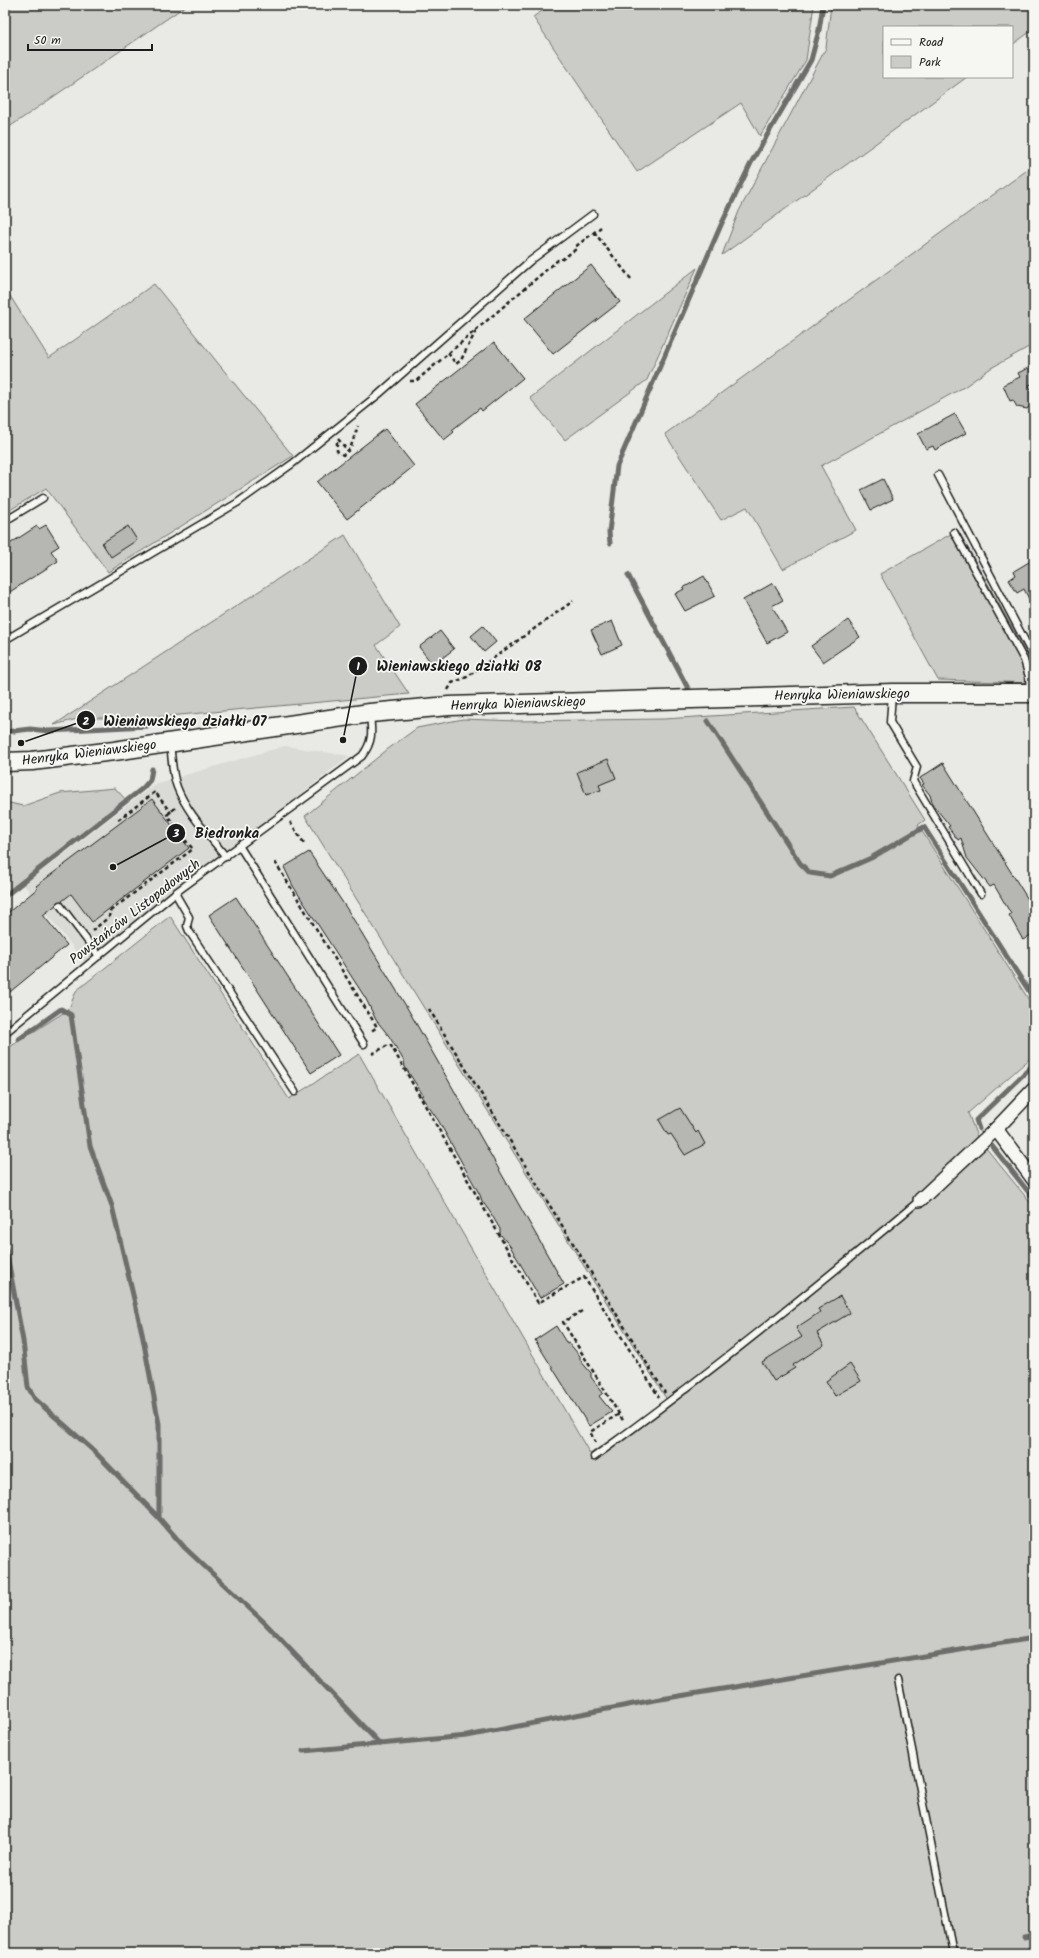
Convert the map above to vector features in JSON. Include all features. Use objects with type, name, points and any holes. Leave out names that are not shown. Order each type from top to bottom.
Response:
[{"type":"street","name":"Henryka Wieniawskiego","points":[[5,762],[32,761],[169,743],[370,713],[449,706],[892,693],[1032,693]]},
{"type":"street","points":[[920,1200],[996,1130],[1034,1089]]},
{"type":"street","points":[[996,1130],[1034,1180]]},
{"type":"lane","points":[[5,640],[237,503],[292,464],[379,394],[530,261],[593,214]]},
{"type":"lane","points":[[938,475],[1034,658]]},
{"type":"lane","points":[[5,522],[43,498]]},
{"type":"lane","points":[[954,532],[1024,660],[1032,693]]},
{"type":"lane","points":[[892,693],[890,722],[917,767],[913,781],[981,894]]},
{"type":"lane","name":"Powstańców Listopadowych","points":[[5,1033],[175,893],[240,847],[362,756],[372,741],[370,713]]},
{"type":"lane","points":[[169,743],[176,785],[180,794],[186,805],[226,857]]},
{"type":"lane","points":[[240,847],[364,1044]]},
{"type":"lane","points":[[175,893],[189,917],[187,926],[189,931],[294,1092]]},
{"type":"lane","points":[[60,905],[99,956]]},
{"type":"lane","points":[[594,1457],[667,1404],[843,1265],[920,1200]]},
{"type":"lane","points":[[898,1680],[953,1953]]},
{"type":"path","points":[[594,232],[631,279]]},
{"type":"path","points":[[448,353],[456,364],[461,360],[478,327]]},
{"type":"path","points":[[348,451],[338,439],[338,453],[343,455],[348,451],[350,449],[360,422]]},
{"type":"path","points":[[449,706],[448,691],[452,683],[467,677],[541,626],[573,601]]},
{"type":"path","points":[[118,820],[155,792],[171,813]]},
{"type":"path","points":[[284,813],[304,843]]},
{"type":"path","points":[[84,936],[109,917],[110,911],[193,850],[186,841]]},
{"type":"path","points":[[275,862],[377,1027],[360,1038]]},
{"type":"path","points":[[429,1010],[667,1404]]},
{"type":"path","points":[[372,1054],[390,1044],[538,1303],[584,1277],[667,1404]]},
{"type":"path","points":[[582,1311],[563,1322],[630,1431]]},
{"type":"path","points":[[602,1451],[590,1432],[619,1414]]},
{"type":"shaded area","points":[[285,746],[349,756],[86,964],[24,885],[155,784]]},
{"type":"green space","points":[[5,5],[187,5],[5,130]]},
{"type":"green space","points":[[551,5],[814,5],[806,60],[760,136],[741,103],[637,172],[533,17]]},
{"type":"green space","points":[[831,5],[1034,5],[1034,29],[1013,44],[1013,26],[883,26],[883,78],[966,78],[722,255],[739,211],[826,48]]},
{"type":"green space","points":[[1034,165],[1034,344],[991,368],[964,387],[821,466],[856,530],[783,569],[747,507],[721,520],[665,434]]},
{"type":"green space","points":[[697,268],[647,380],[565,440],[530,398]]},
{"type":"green space","points":[[154,284],[293,456],[108,572],[46,488],[5,513],[5,288],[49,358]]},
{"type":"green space","points":[[958,530],[1034,667],[1034,683],[938,680],[880,574]]},
{"type":"green space","points":[[345,535],[400,627],[376,645],[409,694],[147,718],[81,718],[54,725]]},
{"type":"green space","points":[[854,707],[925,820],[918,825],[1034,1008],[1034,1055],[968,1113],[977,1137],[1034,1207],[1034,1953],[5,1953],[5,1050],[63,1013],[70,1006],[76,991],[170,916],[289,1099],[359,1054],[590,1454],[667,1400],[305,816],[388,749],[417,728],[463,719],[516,721],[664,719]]},
{"type":"green space","points":[[115,788],[125,799],[5,893],[5,802],[23,806],[60,793]]},
{"type":"building","points":[[591,265],[620,302],[553,354],[524,319]]},
{"type":"building","points":[[494,342],[523,378],[482,411],[480,408],[452,430],[454,432],[444,440],[415,404]]},
{"type":"building","points":[[1034,365],[1034,383],[1029,385],[1034,397],[1034,402],[1027,409],[1017,407],[1013,400],[1010,401],[1003,385],[1020,377],[1018,373]]},
{"type":"building","points":[[955,414],[966,433],[935,450],[933,446],[926,449],[918,434]]},
{"type":"building","points":[[385,429],[414,466],[347,519],[317,482]]},
{"type":"building","points":[[883,479],[893,499],[871,510],[861,490]]},
{"type":"building","points":[[46,525],[59,546],[51,551],[58,561],[5,595],[5,547],[37,526],[39,529]]},
{"type":"building","points":[[128,526],[137,540],[111,557],[102,543]]},
{"type":"building","points":[[1034,559],[1034,609],[1024,589],[1017,593],[1009,580],[1016,575],[1014,571]]},
{"type":"building","points":[[704,576],[715,596],[685,611],[675,594]]},
{"type":"building","points":[[773,583],[783,600],[772,606],[787,632],[767,643],[743,600]]},
{"type":"building","points":[[848,620],[860,637],[823,662],[811,646]]},
{"type":"building","points":[[612,621],[622,645],[602,654],[591,630]]},
{"type":"building","points":[[483,626],[496,642],[484,652],[471,636]]},
{"type":"building","points":[[440,631],[454,649],[433,665],[419,647]]},
{"type":"building","points":[[608,759],[616,778],[599,785],[601,790],[586,795],[577,772]]},
{"type":"building","points":[[943,763],[1034,909],[1034,933],[1023,940],[1009,915],[1011,914],[994,885],[990,887],[967,858],[961,838],[958,840],[948,827],[950,826],[933,805],[930,795],[922,785],[924,784],[920,778]]},
{"type":"building","points":[[152,799],[189,848],[92,922],[71,894],[62,901],[57,902],[56,905],[43,915],[67,945],[5,996],[5,915],[38,888],[36,886]]},
{"type":"building","points":[[309,852],[349,912],[409,1011],[564,1284],[540,1298],[510,1246],[500,1234],[500,1229],[482,1201],[438,1120],[421,1096],[423,1095],[405,1067],[404,1061],[389,1036],[376,1020],[366,999],[293,886],[284,867]]},
{"type":"building","points":[[236,897],[339,1055],[311,1073],[209,915]]},
{"type":"building","points":[[680,1108],[696,1133],[698,1131],[705,1144],[685,1155],[671,1134],[668,1135],[659,1120]]},
{"type":"building","points":[[840,1296],[850,1313],[817,1333],[824,1345],[793,1365],[795,1368],[774,1381],[762,1362],[802,1337],[796,1328],[820,1312],[818,1309]]},
{"type":"building","points":[[556,1326],[567,1344],[569,1343],[580,1356],[580,1360],[591,1373],[591,1377],[603,1393],[599,1396],[612,1412],[589,1426],[535,1340]]},
{"type":"building","points":[[850,1364],[861,1381],[835,1396],[826,1381]]},
{"type":"waterway","points":[[610,543],[609,532],[617,466],[721,225],[752,161],[811,60],[819,30],[823,5]]},
{"type":"waterway","points":[[628,575],[691,694]]},
{"type":"waterway","points":[[708,721],[800,863],[810,873],[830,876],[871,858],[924,827],[1034,999]]},
{"type":"waterway","points":[[5,732],[30,729],[49,731],[147,726]]},
{"type":"waterway","points":[[5,896],[143,788],[150,780],[152,769]]},
{"type":"waterway","points":[[19,1039],[61,1009],[71,1015],[90,1146],[112,1206],[142,1333],[159,1424],[159,1518],[185,1548],[264,1622],[380,1744]]},
{"type":"waterway","points":[[979,1129],[976,1120],[1034,1064]]},
{"type":"waterway","points":[[992,1146],[1034,1199]]},
{"type":"waterway","points":[[6,1249],[23,1341],[28,1387],[35,1399],[94,1451],[159,1518]]},
{"type":"waterway","points":[[303,1751],[467,1736],[649,1701],[1034,1638]]},
{"type":"waterway","points":[[1024,1937],[1034,1935]]},
{"type":"place","name":"Wieniawskiego działki 08","points":[[343,740]]},
{"type":"place","name":"Wieniawskiego działki 07","points":[[21,743]]},
{"type":"place","name":"Biedronka","points":[[113,867]]}]
